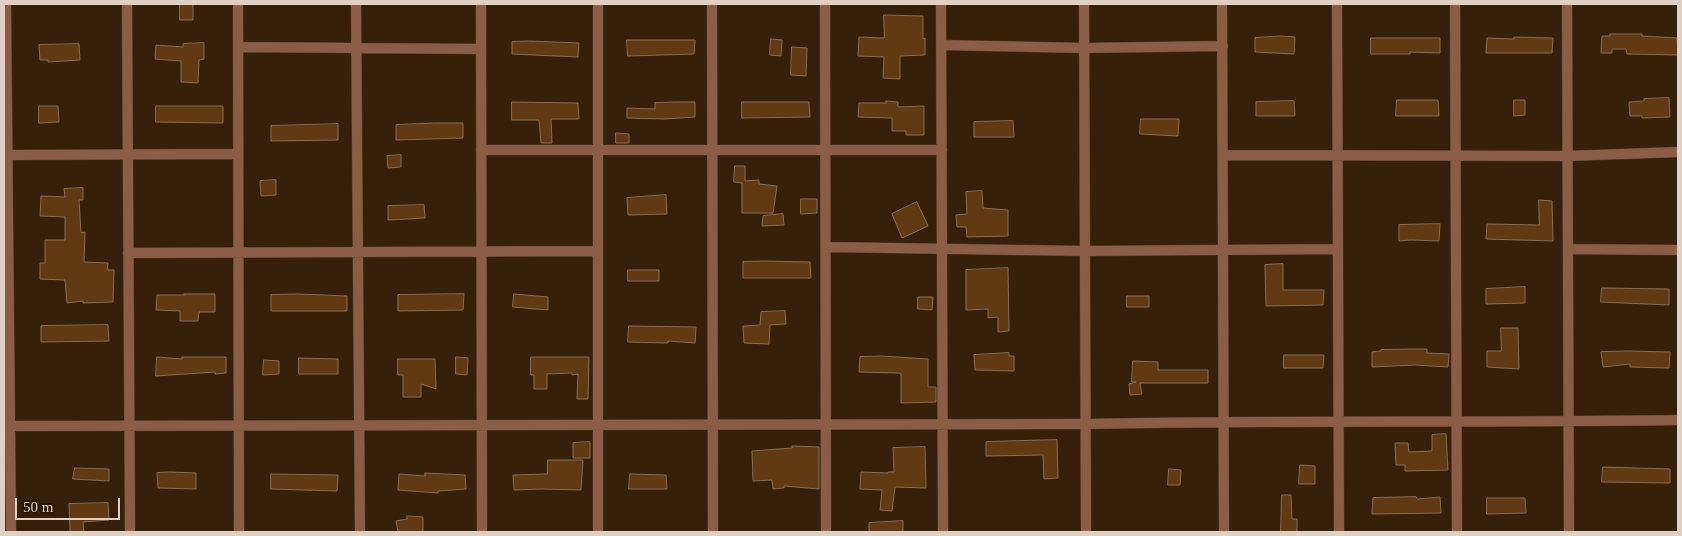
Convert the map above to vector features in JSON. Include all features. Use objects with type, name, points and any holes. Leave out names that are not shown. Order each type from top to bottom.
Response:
[{"type":"street","points":[[6,4],[7,426],[11,532]]},
{"type":"street","points":[[127,4],[130,532]]},
{"type":"street","points":[[238,4],[239,532]]},
{"type":"street","points":[[356,4],[360,532]]},
{"type":"street","points":[[481,4],[482,532]]},
{"type":"street","points":[[598,4],[598,532]]},
{"type":"street","points":[[712,4],[713,532]]},
{"type":"street","points":[[825,4],[826,532]]},
{"type":"street","points":[[941,4],[943,532]]},
{"type":"street","points":[[1084,4],[1086,532]]},
{"type":"street","points":[[1222,4],[1224,532]]},
{"type":"street","points":[[1337,4],[1339,532]]},
{"type":"street","points":[[1455,4],[1457,532]]},
{"type":"street","points":[[1567,4],[1569,532]]},
{"type":"street","points":[[941,45],[1084,48],[1222,46]]},
{"type":"street","points":[[238,47],[481,48]]},
{"type":"street","points":[[481,150],[942,150]]},
{"type":"street","points":[[1223,155],[1567,156],[1678,152]]},
{"type":"street","points":[[6,155],[238,154]]},
{"type":"street","points":[[826,246],[1085,251],[1338,249]]},
{"type":"street","points":[[1568,249],[1678,250]]},
{"type":"street","points":[[128,253],[598,252]]},
{"type":"street","points":[[7,426],[1087,424],[1678,420]]},
{"type":"building","points":[[180,4],[193,4],[193,20],[180,20]]},
{"type":"building","points":[[884,15],[923,16],[925,55],[900,56],[900,79],[883,78],[884,57],[858,56],[859,37],[884,38]]},
{"type":"building","points":[[1610,34],[1642,34],[1642,36],[1677,38],[1678,55],[1627,54],[1626,49],[1612,49],[1612,53],[1601,53],[1602,36],[1610,36]]},
{"type":"building","points":[[1295,37],[1294,54],[1255,52],[1255,38]]},
{"type":"building","points":[[1514,37],[1553,38],[1552,53],[1486,53],[1487,38],[1514,39]]},
{"type":"building","points":[[1371,38],[1440,38],[1440,53],[1371,54]]},
{"type":"building","points":[[771,39],[782,40],[781,56],[770,55]]},
{"type":"building","points":[[627,40],[695,40],[694,54],[628,56]]},
{"type":"building","points":[[512,42],[579,43],[578,57],[512,54]]},
{"type":"building","points":[[204,43],[204,59],[199,60],[198,83],[181,82],[181,61],[155,59],[156,45],[183,47],[183,44]]},
{"type":"building","points":[[79,44],[80,60],[48,62],[48,60],[40,60],[39,45]]},
{"type":"building","points":[[792,47],[807,48],[806,76],[791,75]]},
{"type":"building","points":[[1669,98],[1670,117],[1642,118],[1642,116],[1630,116],[1629,102]]},
{"type":"building","points":[[1397,100],[1438,100],[1439,116],[1396,116]]},
{"type":"building","points":[[1514,100],[1525,100],[1525,115],[1514,116]]},
{"type":"building","points":[[886,101],[898,102],[898,107],[924,106],[924,135],[906,135],[906,131],[892,131],[892,118],[858,117],[859,103],[886,103]]},
{"type":"building","points":[[1294,101],[1295,116],[1256,116],[1256,102]]},
{"type":"building","points":[[512,102],[578,103],[579,119],[551,119],[552,143],[541,143],[539,120],[512,120]]},
{"type":"building","points":[[695,102],[695,117],[664,119],[627,118],[627,108],[655,109],[655,103]]},
{"type":"building","points":[[742,102],[809,102],[810,117],[742,118]]},
{"type":"building","points":[[39,106],[58,106],[59,122],[39,123]]},
{"type":"building","points":[[156,106],[223,106],[223,123],[156,122]]},
{"type":"building","points":[[1141,119],[1179,119],[1178,136],[1140,134]]},
{"type":"building","points":[[1013,121],[1014,137],[974,137],[974,122]]},
{"type":"building","points":[[463,123],[463,138],[396,140],[396,125]]},
{"type":"building","points":[[338,124],[338,140],[271,141],[271,126]]},
{"type":"building","points":[[616,133],[629,134],[629,143],[616,143]]},
{"type":"building","points":[[401,155],[401,167],[388,168],[387,156]]},
{"type":"building","points":[[735,166],[745,166],[745,181],[759,180],[759,184],[777,186],[773,213],[742,213],[742,183],[734,182]]},
{"type":"building","points":[[276,180],[276,195],[261,196],[260,181]]},
{"type":"building","points":[[83,188],[83,200],[79,200],[81,233],[85,232],[84,262],[108,263],[107,270],[114,270],[113,302],[83,303],[83,301],[67,303],[65,280],[40,279],[40,263],[45,263],[45,240],[65,240],[65,217],[40,216],[41,196],[65,197],[64,189]]},
{"type":"building","points":[[982,191],[983,208],[1008,210],[1008,236],[967,237],[966,227],[957,227],[956,215],[967,214],[966,192]]},
{"type":"building","points":[[666,195],[667,214],[628,215],[627,198]]},
{"type":"building","points":[[801,199],[817,199],[817,213],[801,214]]},
{"type":"building","points":[[1539,200],[1552,201],[1553,241],[1486,239],[1487,224],[1539,225]]},
{"type":"building","points":[[917,202],[928,226],[902,238],[892,214]]},
{"type":"building","points":[[424,205],[425,218],[388,220],[388,206]]},
{"type":"building","points":[[783,214],[784,225],[762,226],[763,216]]},
{"type":"building","points":[[1440,224],[1439,241],[1399,241],[1399,225]]},
{"type":"building","points":[[743,262],[810,262],[811,278],[743,278]]},
{"type":"building","points":[[1283,264],[1283,290],[1324,290],[1323,305],[1266,306],[1265,265]]},
{"type":"building","points":[[1008,268],[1009,331],[998,332],[998,317],[988,318],[988,309],[966,310],[966,270]]},
{"type":"building","points":[[628,270],[659,270],[659,281],[628,281]]},
{"type":"building","points":[[1525,287],[1525,303],[1486,304],[1486,289]]},
{"type":"building","points":[[1602,288],[1669,289],[1669,305],[1601,302]]},
{"type":"building","points":[[215,294],[215,312],[199,312],[198,321],[180,321],[180,311],[156,310],[157,295]]},
{"type":"building","points":[[464,294],[463,310],[398,311],[398,295]]},
{"type":"building","points":[[514,294],[548,297],[548,310],[513,307]]},
{"type":"building","points":[[271,295],[347,296],[347,311],[271,311]]},
{"type":"building","points":[[1127,296],[1149,296],[1149,307],[1127,307]]},
{"type":"building","points":[[918,297],[933,297],[932,310],[918,309]]},
{"type":"building","points":[[785,311],[786,324],[770,325],[769,344],[744,343],[743,326],[760,325],[761,312]]},
{"type":"building","points":[[108,325],[109,341],[41,342],[41,326]]},
{"type":"building","points":[[629,326],[696,327],[695,343],[668,341],[668,343],[628,342]]},
{"type":"building","points":[[1501,328],[1518,328],[1519,369],[1487,367],[1487,351],[1501,351]]},
{"type":"building","points":[[1427,349],[1427,353],[1449,354],[1448,367],[1415,365],[1372,367],[1372,352],[1381,350]]},
{"type":"building","points":[[1601,352],[1670,352],[1669,368],[1630,367],[1630,364],[1603,367]]},
{"type":"building","points":[[1009,353],[1009,356],[1014,356],[1014,371],[975,370],[974,355]]},
{"type":"building","points":[[1284,355],[1324,355],[1323,368],[1284,368]]},
{"type":"building","points":[[882,356],[928,359],[928,387],[936,387],[936,402],[901,403],[901,374],[859,372],[860,357]]},
{"type":"building","points":[[157,357],[182,359],[182,357],[226,357],[226,373],[156,376]]},
{"type":"building","points":[[456,357],[468,358],[467,375],[456,374]]},
{"type":"building","points":[[531,357],[589,357],[588,399],[577,399],[578,374],[547,374],[547,389],[534,389],[534,375],[531,375]]},
{"type":"building","points":[[299,358],[338,359],[338,374],[299,374]]},
{"type":"building","points":[[398,359],[435,359],[436,389],[421,384],[421,397],[403,397],[403,375],[398,375]]},
{"type":"building","points":[[264,360],[279,361],[279,374],[263,375]]},
{"type":"building","points":[[1133,361],[1158,362],[1158,370],[1208,370],[1208,383],[1140,383],[1142,394],[1130,395],[1129,384],[1136,382],[1132,382]]},
{"type":"building","points":[[1446,434],[1448,470],[1405,471],[1405,465],[1396,465],[1395,443],[1408,443],[1409,452],[1432,451],[1432,435]]},
{"type":"building","points":[[1057,440],[1058,478],[1044,479],[1043,455],[986,456],[986,442]]},
{"type":"building","points":[[590,442],[590,458],[573,458],[573,443]]},
{"type":"building","points":[[792,446],[819,447],[819,489],[784,486],[784,488],[773,489],[772,480],[753,481],[752,451],[792,448]]},
{"type":"building","points":[[925,447],[926,488],[895,487],[892,511],[880,510],[882,490],[860,489],[861,472],[894,472],[893,448]]},
{"type":"building","points":[[548,460],[583,460],[581,490],[514,490],[513,475],[547,474]]},
{"type":"building","points":[[1300,465],[1315,466],[1315,484],[1299,484]]},
{"type":"building","points":[[1603,467],[1670,469],[1670,483],[1602,482]]},
{"type":"building","points":[[75,468],[109,469],[109,481],[73,479]]},
{"type":"building","points":[[1169,469],[1181,470],[1180,485],[1168,485]]},
{"type":"building","points":[[157,473],[196,473],[196,489],[158,488]]},
{"type":"building","points":[[425,473],[465,475],[466,489],[438,491],[438,493],[398,490],[399,474],[425,476]]},
{"type":"building","points":[[271,474],[338,475],[337,491],[271,489]]},
{"type":"building","points":[[630,474],[666,475],[667,489],[629,489]]},
{"type":"building","points":[[1282,495],[1291,495],[1292,519],[1297,519],[1297,532],[1281,532]]},
{"type":"building","points":[[1416,497],[1417,499],[1440,497],[1441,513],[1372,514],[1373,498]]},
{"type":"building","points":[[1487,498],[1525,498],[1526,513],[1487,514]]},
{"type":"building","points":[[108,503],[109,520],[83,522],[84,532],[70,532],[69,504]]},
{"type":"building","points":[[407,516],[423,517],[423,532],[398,532],[396,521],[407,519]]},
{"type":"building","points":[[903,521],[903,532],[869,532],[869,523]]}]
